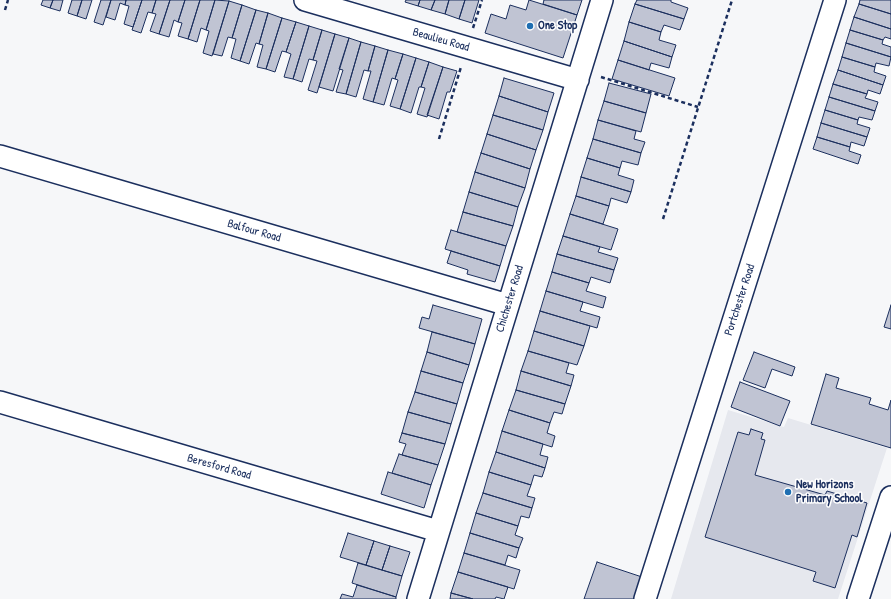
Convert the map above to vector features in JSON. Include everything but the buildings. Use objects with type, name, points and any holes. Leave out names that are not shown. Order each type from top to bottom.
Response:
[{"type":"street","name":"Beaulieu Road","points":[[305,0],[579,76]]},
{"type":"street","name":"Chichester Road","points":[[418,599],[602,0]]},
{"type":"street","name":"Portchester Road","points":[[645,599],[835,0]]},
{"type":"street","name":"Balfour Road","points":[[0,156],[508,305]]},
{"type":"street","name":"Beresford Road","points":[[0,402],[438,531]]},
{"type":"street","points":[[858,599],[891,497]]},
{"type":"path","points":[[5,10],[8,0]]},
{"type":"path","points":[[663,219],[732,0]]},
{"type":"path","points":[[579,76],[698,107]]},
{"type":"shaded area","name":"New Horizons Primary School","points":[[728,410],[784,427],[788,418],[887,448],[838,599],[671,599]]},
{"type":"place","name":"One Stop","points":[[530,26]]},
{"type":"place","name":"New Horizons Primary School","points":[[788,492]]}]
